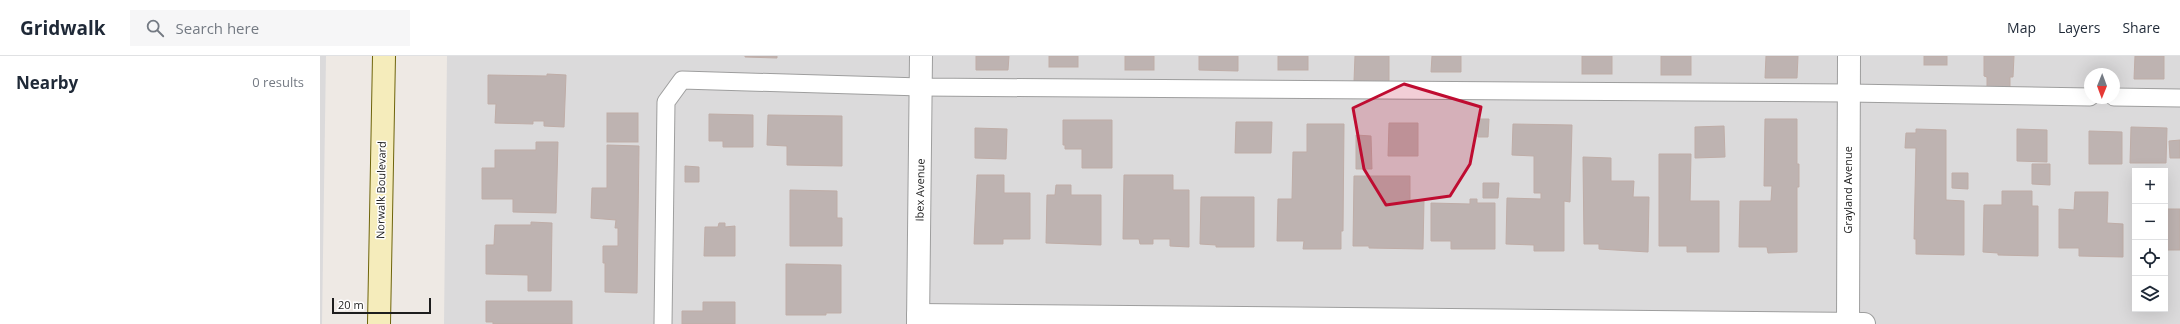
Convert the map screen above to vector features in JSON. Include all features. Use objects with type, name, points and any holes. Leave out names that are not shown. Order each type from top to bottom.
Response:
[{"type":"street","name":"Norwalk Boulevard","points":[[379,324],[384,56]]},
{"type":"street","name":"Ibex Avenue","points":[[918,319],[921,56]]},
{"type":"street","name":"Grayland Avenue","points":[[1848,324],[1849,56]]},
{"type":"street","points":[[918,319],[1864,324]]},
{"type":"lane","points":[[663,324],[666,102],[682,80],[921,87],[1848,93],[2084,97]]},
{"type":"lane","points":[[2120,97],[2180,98]]},
{"type":"highlighted area","points":[[1404,84],[1481,107],[1470,164],[1450,196],[1386,205],[1364,169],[1353,108]]},
{"type":"shaded area","points":[[320,56],[326,56],[322,324],[320,324]]},
{"type":"shaded area","points":[[447,56],[2180,56],[2180,324],[444,324]]},
{"type":"building","points":[[777,56],[777,58],[745,57]]},
{"type":"building","points":[[976,56],[1009,56],[1008,70],[976,70]]},
{"type":"building","points":[[1049,56],[1078,56],[1078,67],[1049,67]]},
{"type":"building","points":[[1125,56],[1154,56],[1154,70],[1125,70]]},
{"type":"building","points":[[1199,56],[1238,56],[1238,71],[1199,70]]},
{"type":"building","points":[[1278,56],[1308,56],[1308,70],[1278,70]]},
{"type":"building","points":[[1355,56],[1389,56],[1389,82],[1354,81]]},
{"type":"building","points":[[1432,56],[1461,56],[1461,72],[1431,72]]},
{"type":"building","points":[[1582,56],[1612,56],[1612,74],[1582,74]]},
{"type":"building","points":[[1661,56],[1691,56],[1691,75],[1661,75]]},
{"type":"building","points":[[1766,56],[1798,56],[1797,78],[1765,78]]},
{"type":"building","points":[[1924,56],[1947,56],[1947,65],[1924,65]]},
{"type":"building","points":[[1984,56],[2014,56],[2013,77],[2010,77],[2010,87],[1987,87],[1987,77],[1984,76]]},
{"type":"building","points":[[2135,56],[2164,56],[2164,79],[2134,79]]},
{"type":"building","points":[[547,74],[566,75],[564,127],[544,126],[544,121],[533,121],[533,124],[495,123],[496,104],[488,104],[488,75],[547,76]]},
{"type":"building","points":[[607,113],[638,113],[638,142],[607,142]]},
{"type":"building","points":[[709,114],[753,115],[753,147],[723,147],[723,141],[709,141]]},
{"type":"building","points":[[768,115],[842,116],[842,166],[787,165],[787,146],[767,145]]},
{"type":"building","points":[[1478,119],[1489,119],[1488,137],[1478,137]]},
{"type":"building","points":[[1765,119],[1797,119],[1797,164],[1799,164],[1799,187],[1797,187],[1797,252],[1768,253],[1767,247],[1739,247],[1740,201],[1771,201],[1772,186],[1764,186]]},
{"type":"building","points":[[1063,120],[1112,120],[1112,168],[1082,168],[1082,149],[1065,149],[1065,145],[1063,145]]},
{"type":"building","points":[[1236,122],[1272,122],[1271,153],[1235,153]]},
{"type":"building","points":[[1389,123],[1418,123],[1418,156],[1388,156]]},
{"type":"building","points":[[1307,124],[1344,124],[1343,231],[1341,231],[1341,249],[1303,249],[1304,241],[1277,241],[1278,199],[1292,199],[1293,152],[1307,152]]},
{"type":"building","points":[[1513,124],[1572,125],[1570,202],[1564,201],[1564,251],[1534,251],[1534,245],[1506,244],[1507,198],[1541,199],[1541,193],[1534,193],[1534,156],[1512,155]]},
{"type":"building","points":[[1724,126],[1725,157],[1695,158],[1695,127]]},
{"type":"building","points":[[2131,127],[2167,128],[2166,163],[2130,163]]},
{"type":"building","points":[[975,128],[1007,129],[1006,159],[975,158]]},
{"type":"building","points":[[1916,129],[1946,130],[1946,200],[1964,201],[1964,255],[1916,254],[1916,239],[1914,239],[1916,148],[1905,148],[1906,133],[1916,133]]},
{"type":"building","points":[[2017,129],[2047,130],[2047,162],[2017,161]]},
{"type":"building","points":[[2089,131],[2122,132],[2122,164],[2089,164]]},
{"type":"building","points":[[1356,135],[1371,136],[1372,169],[1356,169]]},
{"type":"building","points":[[2180,140],[2180,158],[2170,158],[2169,141]]},
{"type":"building","points":[[536,142],[558,142],[556,213],[513,212],[513,199],[482,199],[482,168],[495,168],[495,150],[536,150]]},
{"type":"building","points":[[607,145],[639,146],[637,293],[605,292],[605,263],[603,263],[603,246],[618,246],[618,228],[615,228],[616,220],[591,218],[592,188],[607,188]]},
{"type":"building","points":[[1659,154],[1691,154],[1690,201],[1719,201],[1719,252],[1687,252],[1687,246],[1659,246]]},
{"type":"building","points":[[1583,157],[1611,158],[1611,181],[1634,181],[1633,197],[1649,197],[1648,252],[1599,249],[1599,244],[1584,244]]},
{"type":"building","points":[[2032,164],[2050,164],[2050,185],[2032,184]]},
{"type":"building","points":[[685,166],[699,167],[699,182],[685,182]]},
{"type":"building","points":[[1952,173],[1968,173],[1968,189],[1952,188]]},
{"type":"building","points":[[977,175],[1004,175],[1004,193],[1030,193],[1030,239],[1003,239],[1003,244],[974,244]]},
{"type":"building","points":[[1124,175],[1173,175],[1173,190],[1189,190],[1189,247],[1170,246],[1170,239],[1153,239],[1153,244],[1140,244],[1139,239],[1123,239]]},
{"type":"building","points":[[1354,176],[1410,176],[1410,200],[1424,200],[1423,249],[1369,248],[1369,246],[1353,246]]},
{"type":"building","points":[[1483,183],[1499,183],[1498,198],[1483,198]]},
{"type":"building","points":[[1056,185],[1071,185],[1071,195],[1101,195],[1101,245],[1046,243],[1047,195],[1055,195]]},
{"type":"building","points":[[790,190],[837,191],[837,218],[842,218],[842,246],[790,246]]},
{"type":"building","points":[[2002,191],[2032,191],[2032,206],[2038,206],[2038,256],[1998,255],[1998,253],[1983,252],[1984,205],[2002,205]]},
{"type":"building","points":[[2075,192],[2108,192],[2107,223],[2123,224],[2123,257],[2079,256],[2079,248],[2059,248],[2059,209],[2074,210]]},
{"type":"building","points":[[1201,197],[1254,197],[1254,247],[1216,247],[1216,245],[1200,244]]},
{"type":"building","points":[[1470,199],[1477,199],[1477,203],[1495,203],[1495,249],[1451,249],[1451,241],[1431,241],[1431,203],[1470,204]]},
{"type":"building","points":[[2168,209],[2180,209],[2180,250],[2168,250]]},
{"type":"building","points":[[531,222],[552,223],[551,291],[528,291],[528,275],[486,274],[486,245],[494,245],[495,225],[531,225]]},
{"type":"building","points":[[719,223],[725,223],[725,227],[735,226],[735,256],[704,256],[705,227],[718,227]]},
{"type":"building","points":[[786,264],[841,265],[841,313],[826,313],[826,315],[786,315]]},
{"type":"building","points":[[486,301],[572,301],[572,324],[493,324],[493,322],[486,322]]},
{"type":"building","points":[[703,302],[735,302],[735,324],[682,324],[682,311],[703,311]]}]
